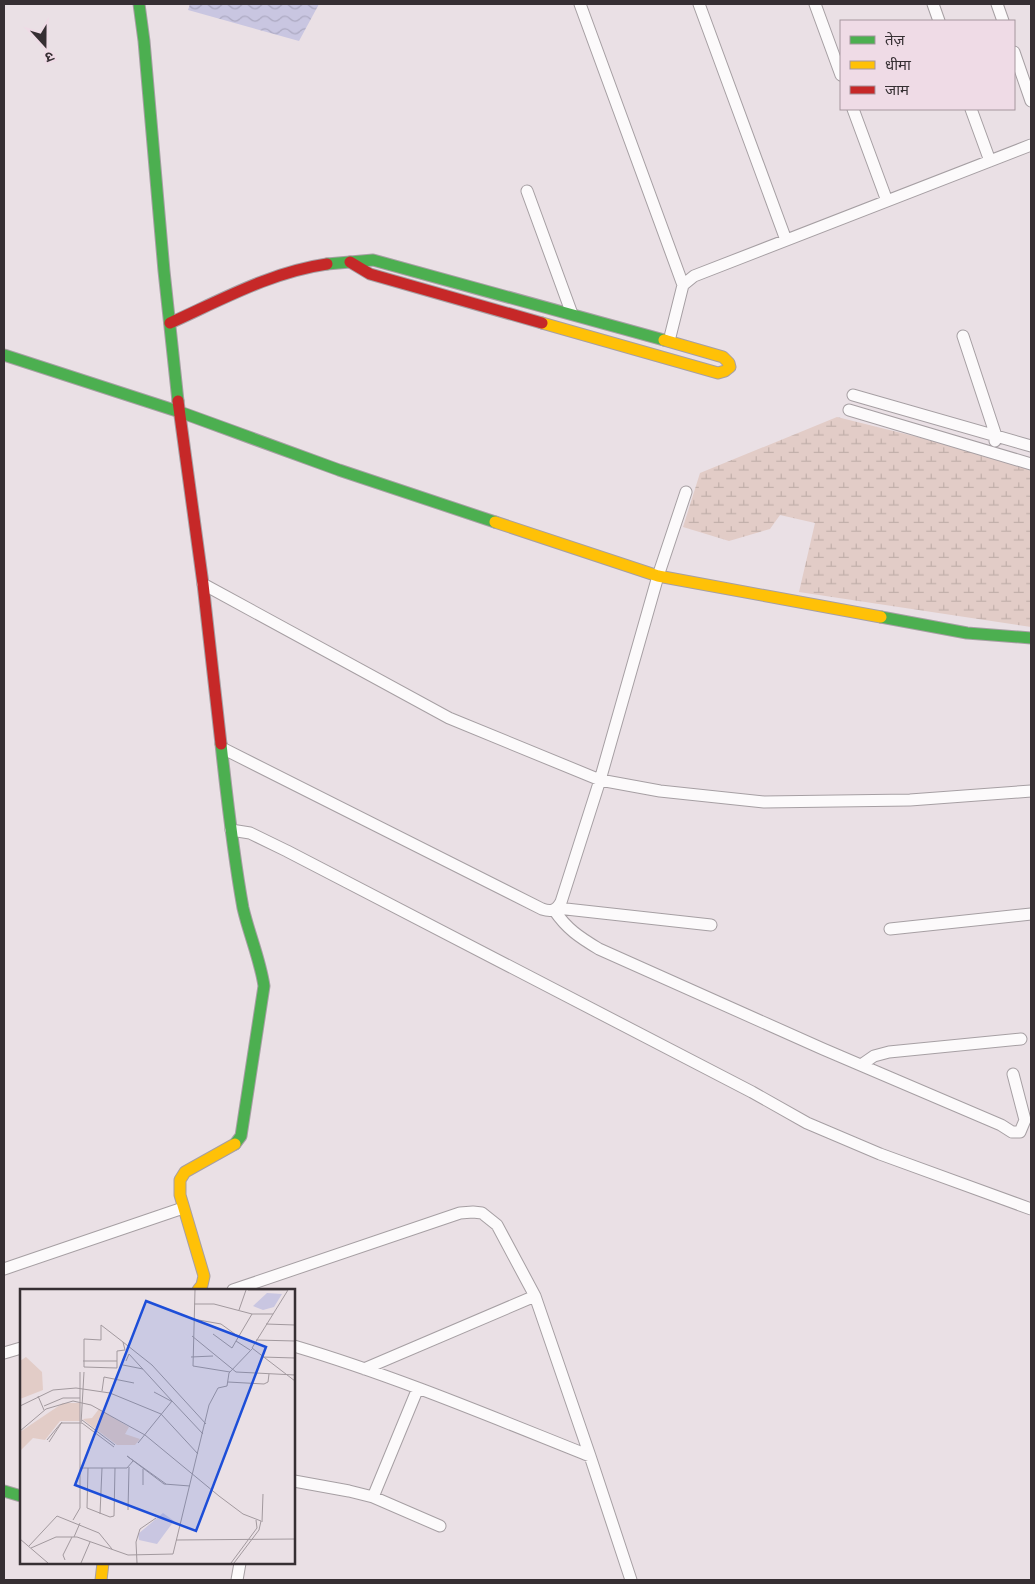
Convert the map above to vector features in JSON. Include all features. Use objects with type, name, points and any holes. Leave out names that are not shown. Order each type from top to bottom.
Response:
[{"type":"street","points":[[139,4],[170,323],[203,584],[231,830],[244,911],[264,978],[264,996],[241,1136],[237,1143],[185,1172],[180,1180],[179,1186],[183,1208],[204,1276],[199,1289]]},
{"type":"street","points":[[580,4],[683,285],[669,341]]},
{"type":"street","points":[[699,4],[786,240]]},
{"type":"street","points":[[815,4],[840,72]]},
{"type":"street","points":[[933,4],[939,20]]},
{"type":"street","points":[[997,4],[1003,20]]},
{"type":"street","points":[[1015,55],[1031,101]]},
{"type":"street","points":[[854,110],[887,201]]},
{"type":"street","points":[[971,110],[990,161]]},
{"type":"street","points":[[683,285],[694,276],[1031,145]]},
{"type":"street","points":[[527,191],[572,314]]},
{"type":"street","points":[[170,323],[257,284],[302,269],[350,262],[373,260],[669,341],[722,357],[729,363],[730,367],[718,373],[370,274],[350,262]]},
{"type":"street","points":[[963,336],[996,436],[992,452]]},
{"type":"street","points":[[4,355],[180,412],[339,470],[658,576],[967,633],[1031,638]]},
{"type":"street","points":[[853,395],[1031,446]]},
{"type":"street","points":[[849,410],[1031,464]]},
{"type":"street","points":[[555,909],[560,902],[600,780],[658,576],[686,492]]},
{"type":"street","points":[[203,584],[449,718],[600,780],[660,791],[764,802],[910,800],[1031,791]]},
{"type":"street","points":[[222,748],[542,909],[712,925]]},
{"type":"street","points":[[231,830],[250,833],[287,851],[752,1092],[807,1123],[880,1154],[1031,1209]]},
{"type":"street","points":[[555,909],[564,924],[576,936],[599,948],[861,1065],[1001,1125],[1012,1132],[1020,1132],[1025,1120],[1014,1074]]},
{"type":"street","points":[[890,929],[1031,914]]},
{"type":"street","points":[[861,1065],[874,1056],[889,1052],[1021,1039]]},
{"type":"street","points":[[4,1269],[183,1208]]},
{"type":"street","points":[[237,1289],[460,1214],[482,1213],[497,1225],[535,1296],[631,1580]]},
{"type":"street","points":[[364,1369],[535,1296]]},
{"type":"street","points":[[295,1346],[418,1388],[590,1456]]},
{"type":"street","points":[[4,1353],[20,1348]]},
{"type":"street","points":[[372,1497],[418,1388]]},
{"type":"street","points":[[295,1481],[372,1497],[440,1526]]},
{"type":"street","points":[[4,1492],[20,1496]]},
{"type":"street","points":[[101,1580],[103,1564]]},
{"type":"street","points":[[237,1580],[240,1564]]},
{"type":"green space","points":[[837,417],[974,451],[1031,470],[1031,627],[799,592],[815,523],[780,515],[770,529],[729,541],[683,527],[700,473]]},
{"type":"water","points":[[190,4],[319,4],[299,41],[188,10]]},
{"type":"traffic: fast","points":[[139,4],[178,401]]},
{"type":"traffic: fast","points":[[327,264],[373,260],[664,340]]},
{"type":"traffic: fast","points":[[4,355],[180,412],[339,470],[495,522]]},
{"type":"traffic: fast","points":[[881,617],[967,633],[1031,638]]},
{"type":"traffic: fast","points":[[221,744],[233,846],[243,908],[264,986],[241,1136],[235,1144]]},
{"type":"traffic: fast","points":[[4,1491],[20,1496]]},
{"type":"traffic: slow","points":[[542,323],[718,373],[730,367],[723,357],[664,340]]},
{"type":"traffic: slow","points":[[495,522],[658,576],[881,617]]},
{"type":"traffic: slow","points":[[199,1289],[204,1276],[180,1195],[180,1180],[185,1172],[235,1144]]},
{"type":"traffic: slow","points":[[101,1580],[103,1564]]},
{"type":"traffic: jam","points":[[350,262],[370,274],[542,323]]},
{"type":"traffic: jam","points":[[170,323],[266,280],[286,273],[327,264]]},
{"type":"traffic: jam","points":[[178,401],[203,584],[221,744]]}]
